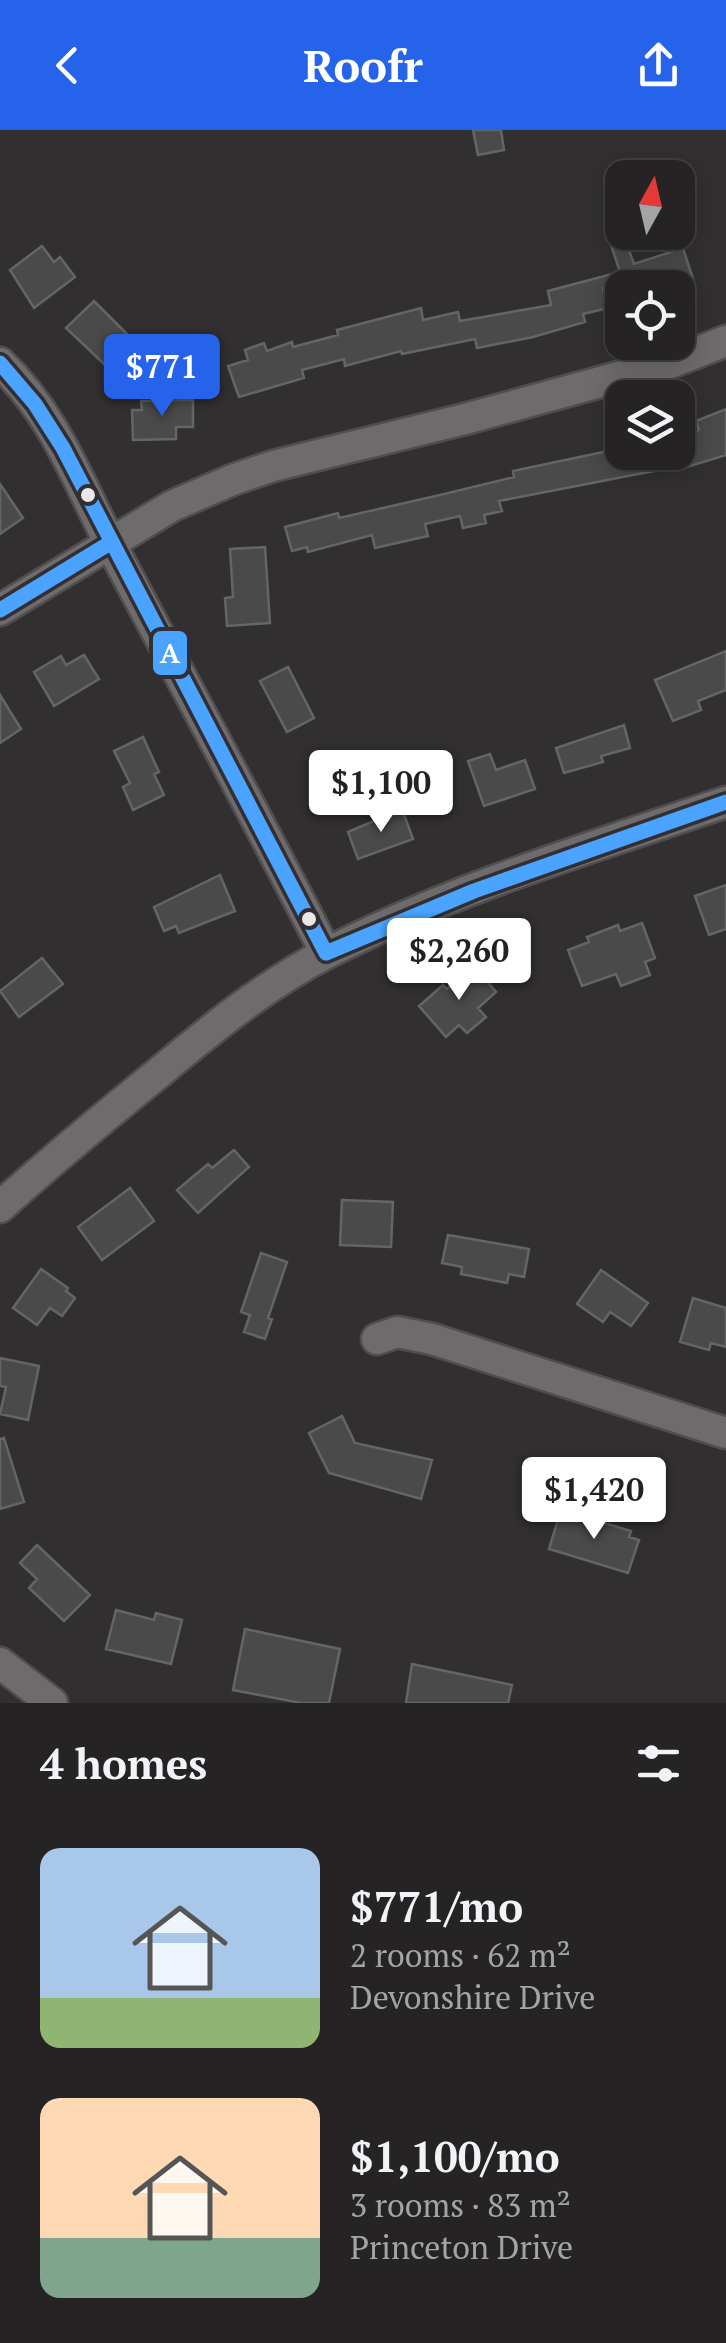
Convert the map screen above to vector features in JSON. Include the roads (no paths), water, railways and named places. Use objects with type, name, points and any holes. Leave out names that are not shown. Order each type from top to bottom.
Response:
[{"type":"street","points":[[0,610],[172,506],[273,466],[670,363],[726,341]]},
{"type":"street","points":[[0,363],[45,414],[70,456],[110,543],[326,953]]},
{"type":"street","points":[[0,1207],[75,1138],[230,1014],[326,953],[536,866],[726,802]]},
{"type":"street","points":[[377,1339],[396,1332],[432,1339],[726,1433]]},
{"type":"street","points":[[0,1662],[52,1703]]}]
